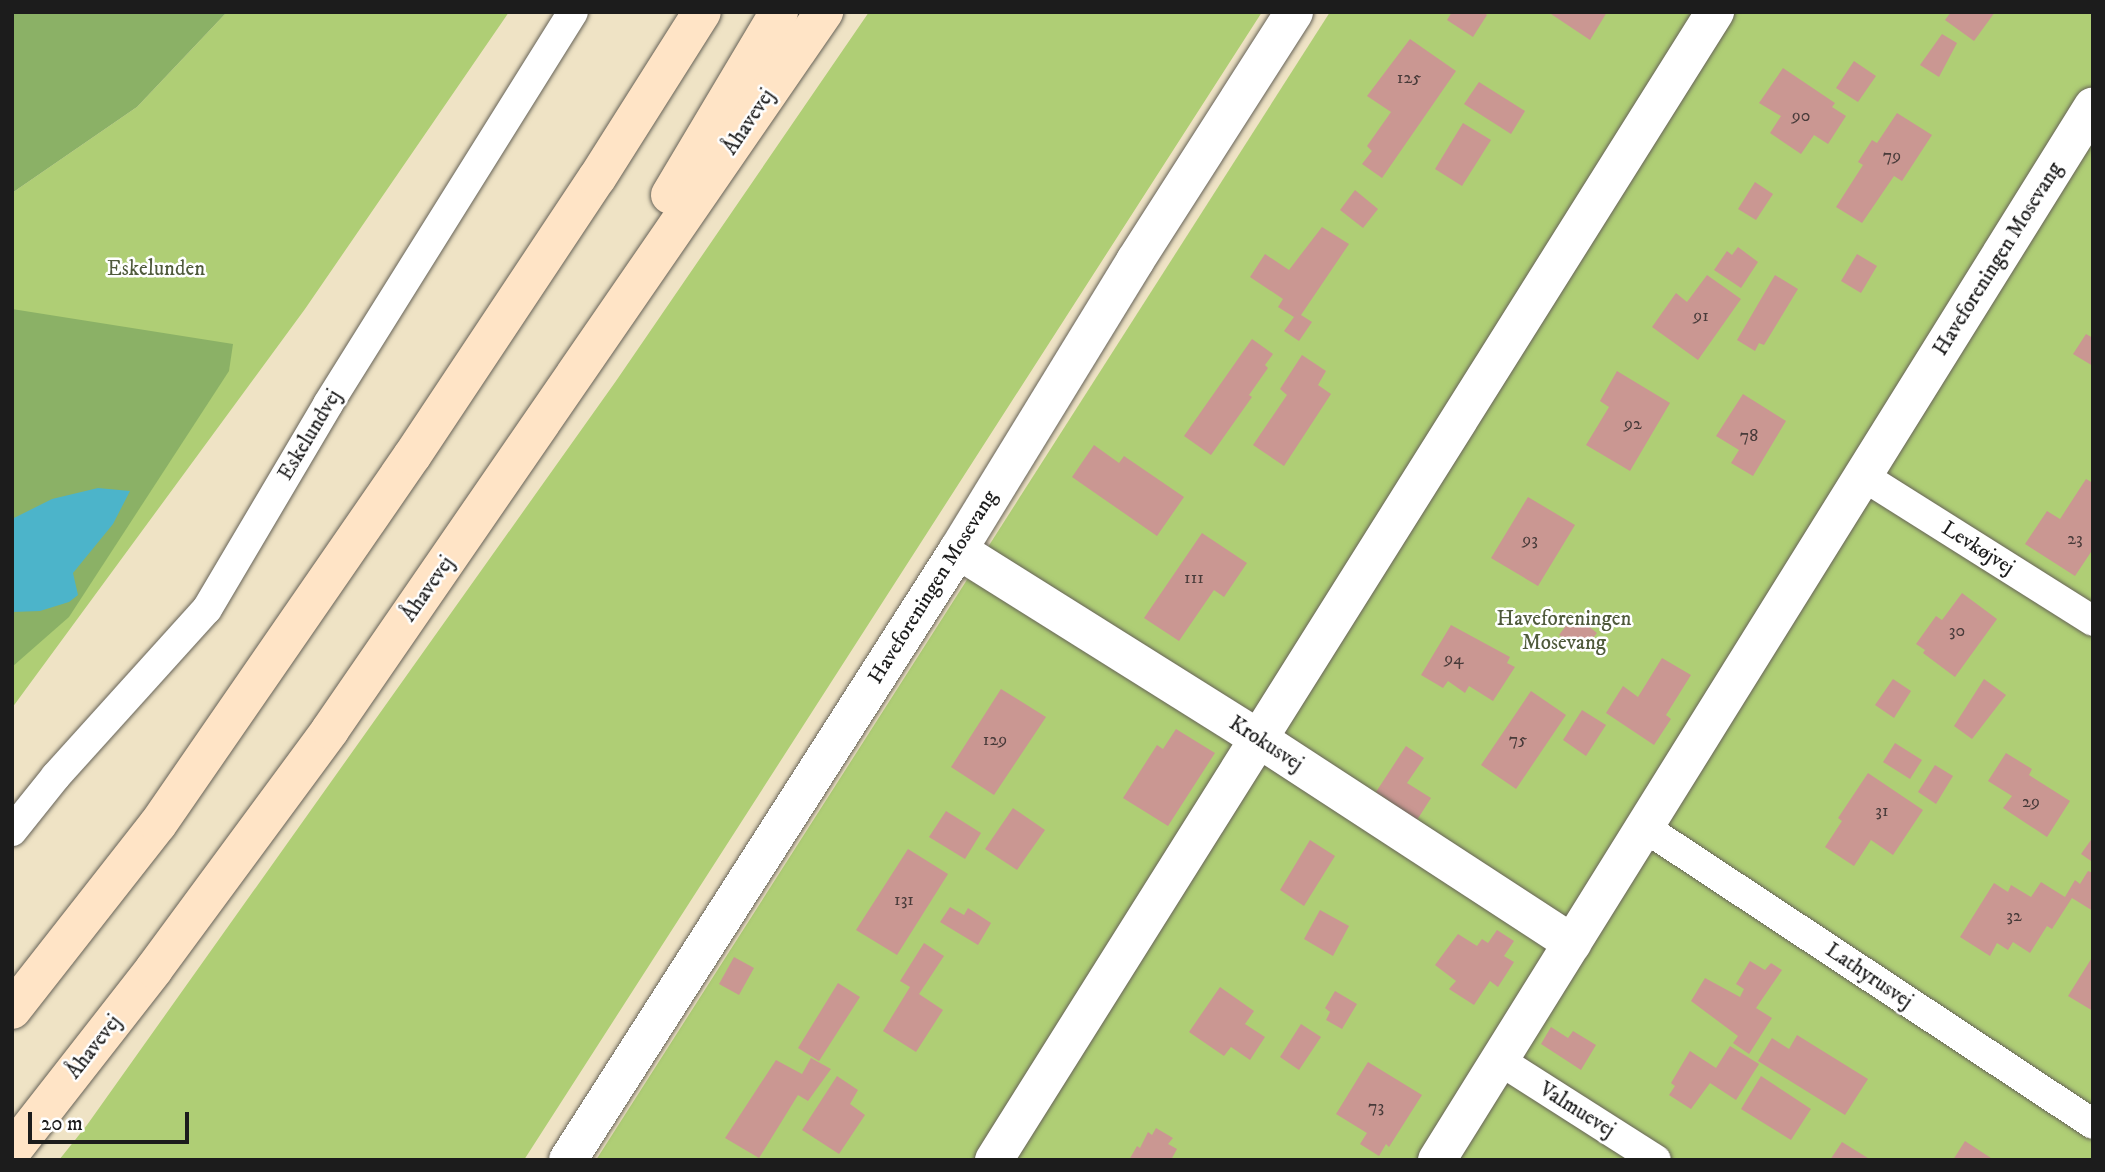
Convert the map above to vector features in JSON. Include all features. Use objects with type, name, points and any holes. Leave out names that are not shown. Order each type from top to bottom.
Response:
[{"type":"main road","points":[[12,1010],[158,824],[412,456],[597,178],[702,12]]},
{"type":"main road","points":[[481,513],[779,12]]},
{"type":"main road","name":"Åhavevej","points":[[12,1151],[153,969],[322,741],[824,12]]},
{"type":"street","name":"Haveforeningen Mosevang","points":[[568,1160],[958,551],[1135,261],[1294,12]]},
{"type":"street","points":[[994,1160],[1715,12]]},
{"type":"street","name":"Haveforeningen Mosevang","points":[[1437,1160],[1863,476],[2090,118]]},
{"type":"street","name":"Krokusvej","points":[[958,551],[1259,739],[1572,943]]},
{"type":"lane","name":"Eskelundvej","points":[[12,831],[56,776],[207,609],[328,404],[573,12]]},
{"type":"lane","name":"Levkøjvej","points":[[1863,476],[2093,621]]},
{"type":"lane","name":"Lathyrusvej","points":[[1644,827],[2093,1124]]},
{"type":"lane","name":"Valmuevej","points":[[1499,1060],[1656,1160]]},
{"type":"green space","points":[[12,12],[227,12],[137,107],[12,193]]},
{"type":"green space","name":"Eskelunden","points":[[227,12],[509,12],[305,309],[12,708],[12,193],[137,107]]},
{"type":"green space","points":[[869,12],[1262,12],[524,1160],[59,1160],[87,1125],[616,381]]},
{"type":"green space","name":"Haveforeningen Mosevang","points":[[1330,12],[2093,12],[2093,1160],[596,1160]]},
{"type":"green space","points":[[12,309],[233,344],[229,371],[69,617],[12,667]]},
{"type":"water","points":[[98,488],[130,491],[113,524],[73,573],[78,595],[69,602],[40,611],[12,612],[12,519],[52,499]]},
{"type":"building","points":[[1452,12],[1483,12],[1487,15],[1473,37],[1447,20]]},
{"type":"building","points":[[1548,12],[1607,12],[1590,40]]},
{"type":"building","points":[[1951,12],[1995,12],[1974,41],[1945,20]]},
{"type":"building","points":[[1942,34],[1957,43],[1939,77],[1920,65]]},
{"type":"building","points":[[1410,39],[1456,71],[1382,178],[1362,164],[1372,151],[1367,146],[1391,112],[1367,96]]},
{"type":"building","points":[[1854,61],[1876,76],[1858,102],[1836,88]]},
{"type":"building","points":[[1783,68],[1835,103],[1832,107],[1846,116],[1828,144],[1814,135],[1801,154],[1770,133],[1781,116],[1759,103]]},
{"type":"building","points":[[1479,82],[1525,111],[1511,134],[1464,104]]},
{"type":"building","points":[[1897,113],[1932,135],[1902,181],[1894,176],[1862,223],[1836,207],[1863,165],[1858,162],[1872,140],[1877,143]]},
{"type":"building","points":[[1463,123],[1491,140],[1462,186],[1435,169]]},
{"type":"building","points":[[1755,182],[1773,194],[1756,220],[1738,209]]},
{"type":"building","points":[[1355,190],[1378,209],[1363,228],[1340,210]]},
{"type":"building","points":[[1322,227],[1349,244],[1301,315],[1312,322],[1299,341],[1284,331],[1294,317],[1278,307],[1283,299],[1250,277],[1265,254],[1289,270]]},
{"type":"building","points":[[1738,247],[1758,262],[1741,288],[1714,270],[1727,251],[1732,255]]},
{"type":"building","points":[[1857,254],[1877,266],[1861,293],[1841,281]]},
{"type":"building","points":[[1707,275],[1741,299],[1698,360],[1652,327],[1676,293],[1687,302]]},
{"type":"building","points":[[1775,275],[1798,289],[1764,345],[1759,343],[1755,351],[1737,340]]},
{"type":"building","points":[[2086,334],[2093,338],[2093,366],[2073,354]]},
{"type":"building","points":[[1252,339],[1273,354],[1265,365],[1268,368],[1249,395],[1252,397],[1211,455],[1184,436]]},
{"type":"building","points":[[1302,355],[1326,371],[1318,385],[1331,394],[1284,466],[1253,445],[1287,395],[1280,389]]},
{"type":"building","points":[[1617,371],[1670,403],[1630,471],[1586,445],[1609,407],[1600,401]]},
{"type":"building","points":[[1743,394],[1786,421],[1753,476],[1731,463],[1739,450],[1716,436]]},
{"type":"building","points":[[1094,445],[1119,463],[1124,456],[1184,497],[1157,536],[1072,477]]},
{"type":"building","points":[[2086,479],[2093,483],[2093,549],[2075,576],[2025,544],[2047,511],[2060,519]]},
{"type":"building","points":[[1528,497],[1575,525],[1538,586],[1491,558]]},
{"type":"building","points":[[1202,533],[1247,563],[1224,597],[1214,590],[1179,641],[1144,618]]},
{"type":"building","points":[[1962,593],[1997,619],[1955,677],[1923,653],[1925,650],[1916,644],[1936,616],[1942,620]]},
{"type":"building","points":[[1574,615],[1597,633],[1582,652],[1559,635]]},
{"type":"building","points":[[1451,625],[1510,657],[1507,663],[1515,667],[1493,701],[1469,686],[1465,693],[1448,681],[1443,688],[1421,675]]},
{"type":"building","points":[[1662,658],[1691,675],[1666,715],[1671,719],[1654,745],[1606,713],[1623,686],[1638,697]]},
{"type":"building","points":[[1893,679],[1911,691],[1894,718],[1875,705]]},
{"type":"building","points":[[1984,679],[2006,695],[1972,739],[1954,726]]},
{"type":"building","points":[[1001,689],[1046,717],[994,795],[951,767]]},
{"type":"building","points":[[1531,691],[1566,715],[1516,789],[1481,765]]},
{"type":"building","points":[[1582,710],[1606,725],[1586,756],[1563,740]]},
{"type":"building","points":[[1176,729],[1215,753],[1168,826],[1123,798],[1157,745],[1163,749]]},
{"type":"building","points":[[1895,743],[1922,760],[1910,779],[1883,762]]},
{"type":"building","points":[[1406,746],[1424,758],[1407,783],[1431,798],[1417,820],[1376,792]]},
{"type":"building","points":[[2006,753],[2032,769],[2029,775],[2070,801],[2047,837],[2003,808],[2012,796],[1988,781]]},
{"type":"building","points":[[1935,765],[1953,776],[1936,804],[1918,792]]},
{"type":"building","points":[[1868,773],[1923,810],[1893,855],[1871,840],[1854,866],[1825,847],[1842,821],[1838,818]]},
{"type":"building","points":[[1013,808],[1045,830],[1017,870],[985,849]]},
{"type":"building","points":[[946,811],[981,833],[965,859],[929,837]]},
{"type":"building","points":[[2093,837],[2093,859],[2091,861],[2081,854]]},
{"type":"building","points":[[1310,840],[1335,856],[1304,906],[1280,890]]},
{"type":"building","points":[[908,849],[948,874],[897,955],[856,930]]},
{"type":"building","points":[[2088,871],[2093,873],[2093,911],[2072,898],[2052,929],[2047,926],[2030,953],[2013,942],[2008,950],[1997,943],[1990,956],[1960,937],[1994,883],[2008,892],[2011,885],[2031,897],[2041,882],[2065,897],[2075,880],[2080,884]]},
{"type":"building","points":[[950,907],[964,915],[968,908],[991,923],[978,945],[940,922]]},
{"type":"building","points":[[1320,910],[1349,926],[1333,956],[1304,939]]},
{"type":"building","points":[[1497,930],[1514,941],[1504,956],[1514,962],[1498,987],[1490,981],[1474,1005],[1449,989],[1456,981],[1435,965],[1458,934],[1477,946],[1482,939],[1488,943]]},
{"type":"building","points":[[924,943],[944,956],[919,994],[943,1010],[916,1052],[883,1031],[910,987],[900,981]]},
{"type":"building","points":[[2093,956],[2093,1011],[2068,996]]},
{"type":"building","points":[[734,957],[754,968],[739,995],[719,984]]},
{"type":"building","points":[[1750,961],[1765,970],[1771,963],[1782,970],[1756,1008],[1772,1018],[1749,1054],[1733,1043],[1738,1036],[1691,1001],[1705,978],[1740,997],[1744,989],[1736,984]]},
{"type":"building","points":[[838,983],[860,997],[819,1061],[798,1048]]},
{"type":"building","points":[[1220,987],[1254,1011],[1245,1024],[1265,1037],[1250,1060],[1231,1047],[1224,1056],[1189,1032]]},
{"type":"building","points":[[1335,991],[1357,1004],[1342,1029],[1326,1020],[1330,1012],[1325,1008]]},
{"type":"building","points":[[1301,1024],[1321,1037],[1299,1070],[1280,1057]]},
{"type":"building","points":[[1551,1027],[1568,1038],[1573,1031],[1596,1045],[1581,1070],[1541,1044]]},
{"type":"building","points":[[1797,1035],[1868,1079],[1845,1115],[1758,1061],[1772,1038],[1789,1049]]},
{"type":"building","points":[[1730,1046],[1759,1064],[1736,1100],[1710,1083],[1691,1109],[1669,1095],[1675,1086],[1671,1083],[1690,1051],[1716,1068]]},
{"type":"building","points":[[811,1058],[831,1069],[808,1101],[798,1095],[759,1158],[725,1138],[776,1060],[802,1074]]},
{"type":"building","points":[[1368,1062],[1422,1095],[1389,1147],[1386,1144],[1379,1156],[1360,1144],[1367,1133],[1336,1114]]},
{"type":"building","points":[[837,1076],[858,1090],[850,1104],[865,1115],[839,1154],[802,1130]]},
{"type":"building","points":[[1761,1076],[1811,1109],[1791,1140],[1741,1109]]},
{"type":"building","points":[[1156,1128],[1173,1138],[1168,1144],[1177,1149],[1171,1160],[1129,1160],[1137,1146],[1140,1148],[1148,1132],[1152,1135]]},
{"type":"building","points":[[1965,1141],[1994,1160],[1953,1160]]},
{"type":"building","points":[[1842,1142],[1871,1160],[1830,1160]]}]
